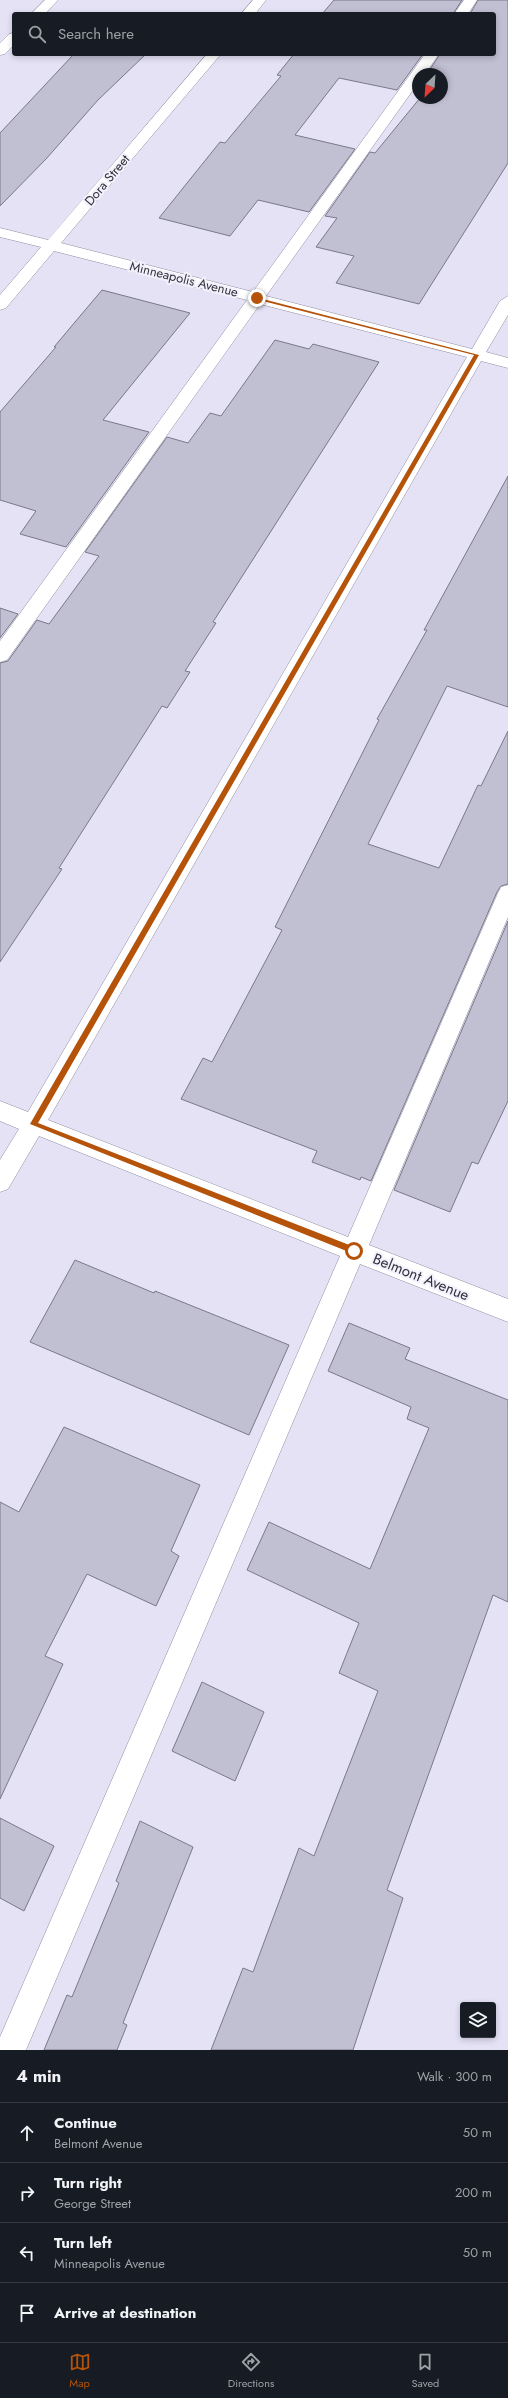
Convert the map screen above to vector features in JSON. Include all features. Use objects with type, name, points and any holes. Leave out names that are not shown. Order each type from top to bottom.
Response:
[{"type":"street","points":[[40,12],[52,0]]},
{"type":"street","points":[[250,12],[260,0]]},
{"type":"street","points":[[462,12],[471,0]]},
{"type":"street","points":[[0,51],[12,39]]},
{"type":"street","name":"Dora Street","points":[[0,306],[212,56]]},
{"type":"street","points":[[0,655],[431,56]]},
{"type":"street","name":"Minneapolis Avenue","points":[[0,232],[508,363]]},
{"type":"street","points":[[0,1182],[508,301]]},
{"type":"street","points":[[10,2050],[508,893]]},
{"type":"street","name":"Belmont Avenue","points":[[0,1111],[508,1311]]},
{"type":"building","points":[[334,0],[462,0],[454,12],[324,12]]},
{"type":"building","points":[[478,0],[508,0],[508,163],[419,304],[336,283],[354,256],[316,247],[337,218],[325,216],[370,152],[375,153],[415,104],[448,104],[448,68],[431,68],[439,56],[496,56],[496,12],[471,12]]},
{"type":"building","points":[[72,56],[144,56],[98,100],[46,159],[0,206],[0,133]]},
{"type":"building","points":[[292,56],[422,56],[397,90],[339,78],[295,135],[355,149],[309,212],[258,200],[230,236],[159,218],[220,142],[225,143],[281,76],[277,75]]},
{"type":"building","points":[[102,290],[190,313],[103,420],[149,432],[66,547],[20,534],[36,511],[0,500],[0,412],[56,347],[54,347]]},
{"type":"building","points":[[275,340],[309,349],[313,344],[379,362],[213,622],[216,623],[185,671],[190,672],[167,708],[162,706],[59,868],[62,869],[0,962],[0,663],[8,661],[37,620],[49,624],[99,556],[85,552],[167,437],[188,443],[210,413],[221,416]]},
{"type":"building","points":[[508,476],[508,707],[447,686],[368,844],[439,868],[478,785],[481,786],[508,731],[508,884],[501,886],[497,892],[371,1181],[361,1177],[360,1180],[312,1162],[317,1151],[181,1099],[203,1058],[212,1062],[282,930],[275,927],[379,720],[377,719],[427,630],[424,630]]},
{"type":"building","points":[[0,608],[18,614],[0,638]]},
{"type":"building","points":[[508,921],[508,1101],[478,1164],[472,1162],[450,1212],[394,1190]]},
{"type":"building","points":[[75,1260],[154,1293],[155,1291],[289,1345],[249,1435],[30,1342]]},
{"type":"building","points":[[349,1323],[410,1348],[405,1359],[508,1400],[508,1602],[493,1595],[387,1890],[403,1898],[353,2050],[211,2050],[243,1968],[253,1972],[299,1848],[314,1856],[378,1691],[339,1673],[359,1623],[247,1570],[269,1522],[370,1569],[429,1428],[407,1419],[411,1407],[328,1371]]},
{"type":"building","points":[[64,1427],[200,1485],[171,1551],[179,1556],[156,1606],[87,1574],[45,1656],[63,1664],[0,1799],[0,1502],[19,1512]]},
{"type":"building","points":[[202,1682],[264,1712],[235,1781],[172,1751]]},
{"type":"building","points":[[0,1818],[54,1846],[24,1911],[0,1898]]},
{"type":"building","points":[[140,1821],[193,1847],[123,2023],[127,2025],[117,2050],[44,2050],[67,1995],[72,1997],[119,1883],[116,1881]]},
{"type":"route","points":[[257,298],[477,355],[33,1124],[354,1251]]}]
